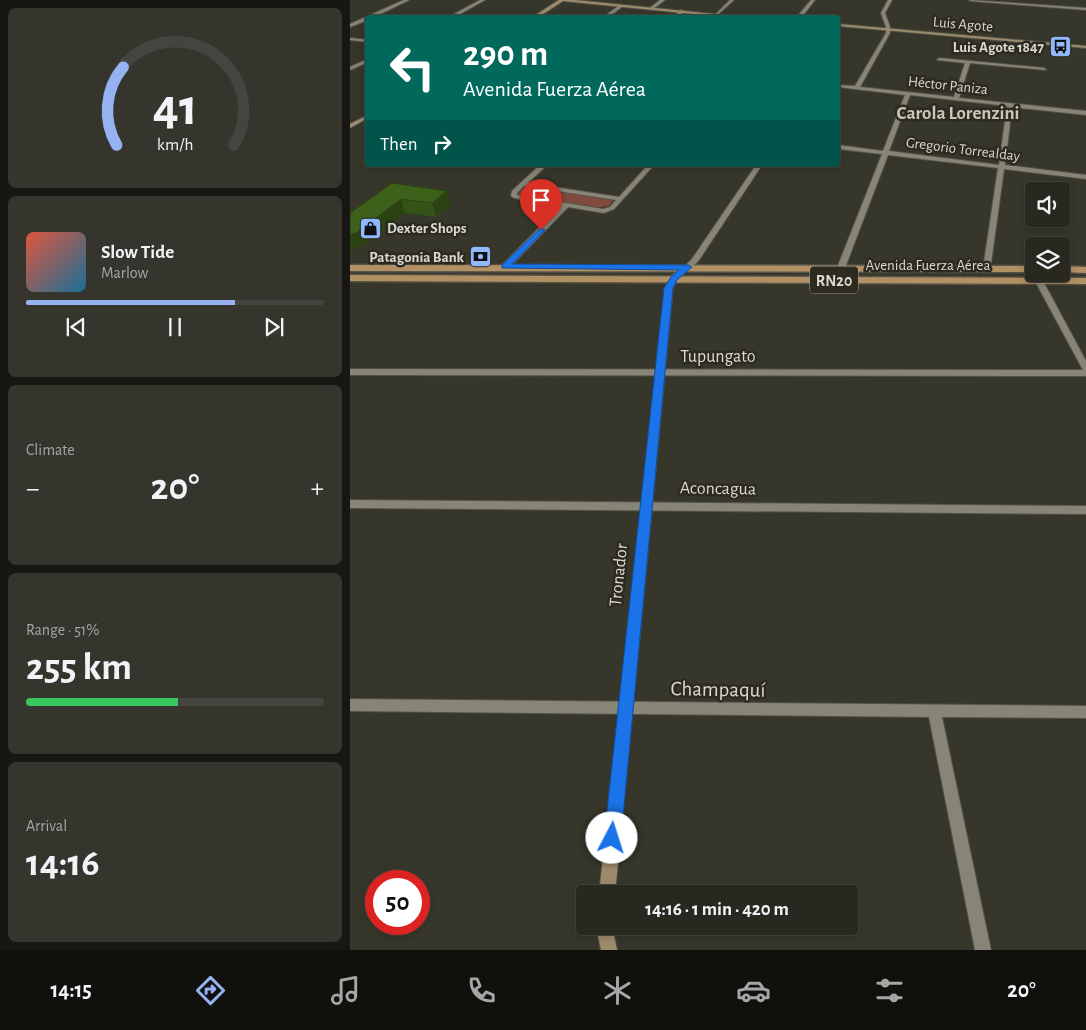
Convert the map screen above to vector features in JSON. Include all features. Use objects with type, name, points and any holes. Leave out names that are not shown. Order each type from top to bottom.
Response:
[{"type":"main road","points":[[538,15],[562,0],[725,15]]},
{"type":"main road","name":"Luis Agote","points":[[840,25],[1086,47]]},
{"type":"main road","points":[[350,126],[365,118]]},
{"type":"main road","name":"Avenida Fuerza Aérea","points":[[350,268],[505,266],[1025,269]]},
{"type":"main road","points":[[674,278],[688,267]]},
{"type":"main road","points":[[1070,269],[1086,270]]},
{"type":"main road","name":"Avenida Fuerza Aérea","points":[[350,278],[1025,281]]},
{"type":"main road","name":"Tronador","points":[[608,885],[658,373],[668,288],[674,278]]},
{"type":"main road","name":"Avenida Fuerza Aérea","points":[[1070,281],[1086,281]]},
{"type":"main road","points":[[606,935],[609,950]]},
{"type":"street","points":[[374,15],[407,0]]},
{"type":"street","points":[[455,15],[483,0]]},
{"type":"street","points":[[652,8],[664,0]]},
{"type":"street","points":[[716,14],[732,0]]},
{"type":"street","points":[[800,15],[813,0]]},
{"type":"street","points":[[857,88],[889,30],[883,13],[890,0]]},
{"type":"street","points":[[971,0],[1086,10]]},
{"type":"street","points":[[608,15],[621,6]]},
{"type":"street","points":[[677,15],[682,11]]},
{"type":"street","points":[[350,26],[365,19]]},
{"type":"street","points":[[350,39],[365,41]]},
{"type":"street","points":[[939,59],[1044,70]]},
{"type":"street","points":[[350,69],[365,62]]},
{"type":"street","points":[[956,99],[968,62]]},
{"type":"street","name":"Héctor Paniza","points":[[840,86],[1086,113]]},
{"type":"street","points":[[841,268],[908,94]]},
{"type":"street","points":[[987,269],[1010,105]]},
{"type":"street","name":"Gregorio Torrealday","points":[[840,147],[1086,177]]},
{"type":"street","points":[[542,167],[514,192],[514,196],[604,211],[612,208],[649,167]]},
{"type":"street","points":[[688,267],[695,260],[758,167]]},
{"type":"street","points":[[524,184],[621,199]]},
{"type":"street","points":[[505,266],[565,206]]},
{"type":"street","points":[[1040,282],[1086,369]]},
{"type":"street","name":"Tupungato","points":[[350,372],[1086,373]]},
{"type":"street","name":"Aconcagua","points":[[350,504],[1086,510]]},
{"type":"street","name":"Champaquí","points":[[350,705],[1086,712]]},
{"type":"street","points":[[935,712],[983,950]]},
{"type":"street","points":[[601,950],[603,935]]},
{"type":"shaded area","points":[[525,185],[614,199],[609,206],[596,208],[521,197],[518,194]]},
{"type":"building","points":[[392,183],[447,191],[432,203],[401,199],[356,233],[350,235],[350,213]]},
{"type":"place","name":"Luis Agote 1847","points":[[1060,47]]},
{"type":"place","name":"Dexter Shops","points":[[371,228]]},
{"type":"place","name":"Patagonia Bank","points":[[480,257]]},
{"type":"district","name":"Carola Lorenzini","points":[[958,112]]},
{"type":"route","points":[[541,230],[505,266],[688,267],[674,278],[668,288],[612,838]]}]
